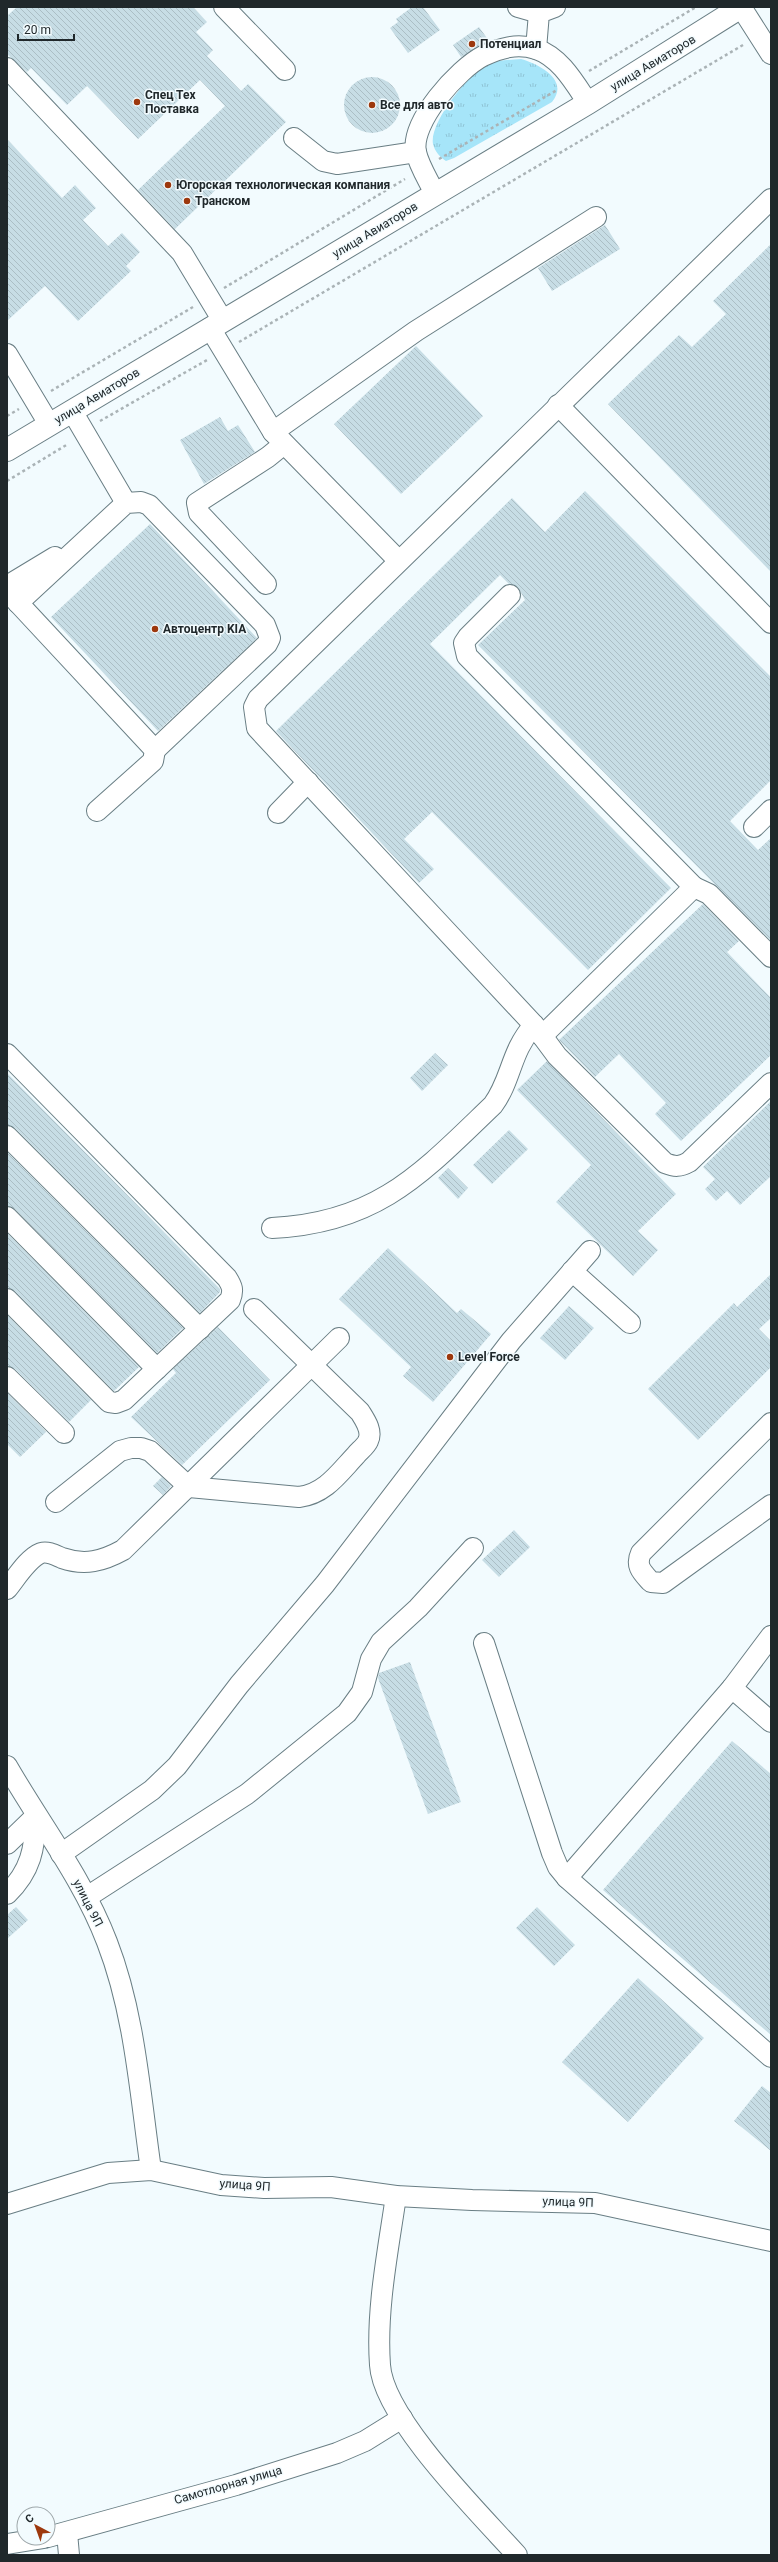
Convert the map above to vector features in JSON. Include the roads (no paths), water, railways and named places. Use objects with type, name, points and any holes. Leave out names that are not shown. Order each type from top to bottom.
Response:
[{"type":"main road","name":"улица Авиаторов","points":[[7,450],[588,102],[741,7]]},
{"type":"street","points":[[224,7],[285,70]]},
{"type":"street","points":[[518,7],[547,10],[536,49]]},
{"type":"street","points":[[741,7],[771,54]]},
{"type":"street","points":[[435,194],[419,160],[418,131],[425,117],[453,80],[482,57],[505,48],[521,46],[536,49],[555,61],[573,80],[588,102]]},
{"type":"street","points":[[7,68],[182,253],[209,297],[224,350],[278,438],[398,560]]},
{"type":"street","points":[[294,138],[323,161],[337,164],[419,160]]},
{"type":"street","points":[[771,199],[398,560],[258,699],[254,707],[257,728],[538,1031],[557,1056],[665,1163],[673,1167],[681,1166],[689,1162],[771,1083]]},
{"type":"street","points":[[266,584],[199,513],[197,503],[268,457],[278,438],[416,331],[596,216]]},
{"type":"street","points":[[7,354],[49,424]]},
{"type":"street","points":[[558,406],[771,623]]},
{"type":"street","points":[[72,411],[126,503]]},
{"type":"street","points":[[97,811],[153,761],[155,750],[267,644],[270,638],[265,625],[150,505],[141,502],[126,503],[93,534],[12,597],[155,750]]},
{"type":"street","points":[[7,586],[93,534]]},
{"type":"street","points":[[510,595],[468,637],[464,643],[467,656],[694,888],[709,894],[771,957]]},
{"type":"street","points":[[278,813],[308,782]]},
{"type":"street","points":[[754,826],[771,810]]},
{"type":"street","points":[[272,1228],[306,1226],[330,1221],[398,1190],[422,1173],[493,1105],[501,1094],[521,1040],[538,1031],[694,888]]},
{"type":"street","points":[[7,1054],[232,1285],[230,1300],[124,1400],[116,1403],[109,1402],[7,1299]]},
{"type":"street","points":[[7,1136],[200,1329]]},
{"type":"street","points":[[7,1217],[157,1369]]},
{"type":"street","points":[[61,1854],[152,1790],[177,1766],[239,1686],[325,1584],[511,1341],[590,1251]]},
{"type":"street","points":[[572,1271],[630,1323]]},
{"type":"street","points":[[56,1502],[120,1451],[131,1448],[141,1448],[150,1451],[189,1487],[300,1497],[311,1496],[328,1485],[368,1441],[369,1431],[360,1412],[254,1309]]},
{"type":"street","points":[[7,1589],[34,1558],[42,1553],[51,1553],[78,1562],[93,1562],[107,1559],[123,1550],[189,1487],[339,1338]]},
{"type":"street","points":[[7,1377],[64,1433]]},
{"type":"street","points":[[771,1423],[641,1553],[638,1559],[640,1571],[651,1582],[662,1583],[771,1505]]},
{"type":"street","points":[[87,1897],[247,1794],[347,1713],[362,1692],[371,1659],[381,1642],[418,1608],[473,1548]]},
{"type":"street","points":[[567,1878],[732,1688],[771,1636]]},
{"type":"street","points":[[484,1643],[552,1853],[558,1867],[567,1878],[771,2056]]},
{"type":"street","points":[[732,1688],[771,1722]]},
{"type":"street","name":"улица 9П","points":[[7,1766],[36,1816],[87,1897],[107,1941],[128,2011],[151,2170],[221,2184],[264,2188],[331,2187],[396,2196],[472,2200],[595,2203],[771,2241]]},
{"type":"street","points":[[7,1844],[36,1816]]},
{"type":"street","points":[[7,1894],[26,1873],[32,1858],[36,1816]]},
{"type":"street","points":[[7,2204],[108,2173],[151,2170]]},
{"type":"street","points":[[396,2196],[384,2281],[380,2366],[387,2393],[402,2418],[449,2480],[517,2555]]},
{"type":"street","name":"Самотлорная улица","points":[[58,2535],[171,2501],[236,2485],[337,2453],[365,2441],[402,2418]]},
{"type":"street","points":[[58,2535],[69,2555]]},
{"type":"place","name":"Потенциал","points":[[472,44]]},
{"type":"place","name":"Спец Тех Поставка","points":[[137,102]]},
{"type":"place","name":"Все для авто","points":[[372,105]]},
{"type":"place","name":"Югорская технологическая компания","points":[[168,185]]},
{"type":"place","name":"Транском","points":[[187,201]]},
{"type":"place","name":"Автоцентр KIA","points":[[155,629]]},
{"type":"place","name":"Level Force","points":[[450,1357]]}]
